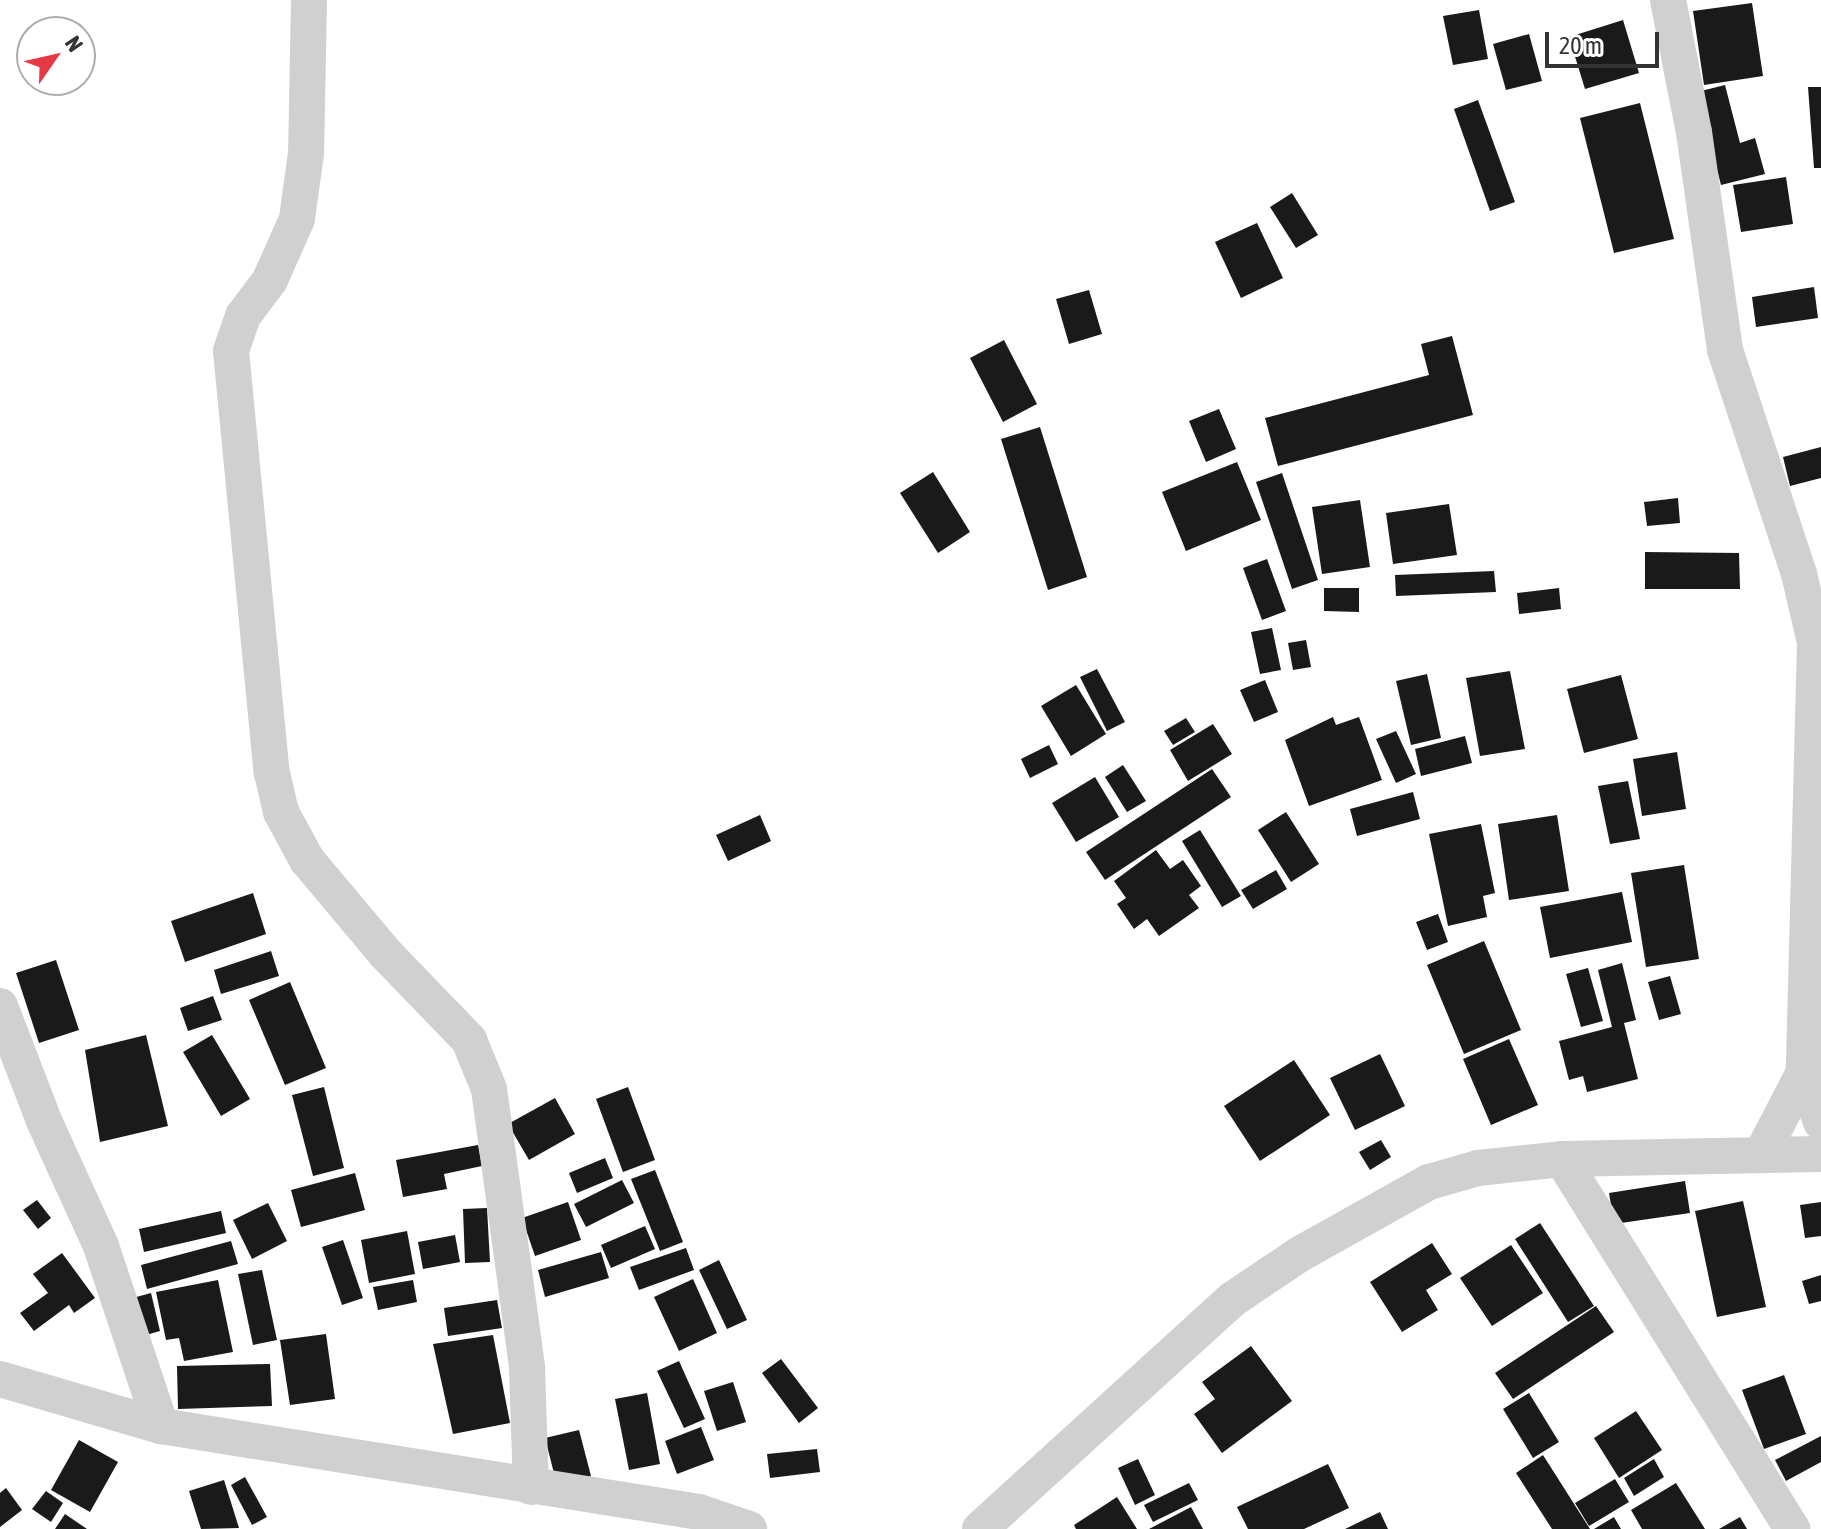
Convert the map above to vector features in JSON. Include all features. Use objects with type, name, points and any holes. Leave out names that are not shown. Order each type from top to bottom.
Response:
[{"type":"street","points":[[309,0],[306,153],[297,219],[270,280],[243,316],[231,351],[272,773],[281,812],[307,860],[385,953],[469,1040],[489,1089],[527,1368],[531,1487]]},
{"type":"street","points":[[1668,0],[1694,132],[1725,350],[1799,574],[1815,642],[1804,1072],[1821,1122]]},
{"type":"street","points":[[0,1006],[45,1123],[101,1246],[161,1426]]},
{"type":"street","points":[[1761,1155],[1804,1072]]},
{"type":"street","points":[[980,1529],[1233,1299],[1300,1254],[1429,1182],[1478,1168],[1562,1159],[1821,1154]]},
{"type":"street","points":[[1562,1159],[1792,1529]]},
{"type":"street","points":[[0,1379],[161,1426],[699,1512],[749,1529]]},
{"type":"building","points":[[1752,3],[1763,76],[1704,85],[1693,11]]},
{"type":"building","points":[[1479,10],[1488,59],[1453,65],[1443,16]]},
{"type":"building","points":[[1623,20],[1639,73],[1585,89],[1569,37]]},
{"type":"building","points":[[1529,34],[1542,81],[1506,90],[1493,44]]},
{"type":"building","points":[[1725,85],[1740,143],[1755,138],[1765,174],[1721,185],[1697,92]]},
{"type":"building","points":[[1808,87],[1821,87],[1821,168],[1814,168]]},
{"type":"building","points":[[1478,100],[1515,202],[1490,211],[1454,109]]},
{"type":"building","points":[[1640,103],[1674,239],[1614,253],[1580,118]]},
{"type":"building","points":[[1786,177],[1793,224],[1741,232],[1733,185]]},
{"type":"building","points":[[1292,193],[1318,235],[1296,248],[1270,207]]},
{"type":"building","points":[[1257,223],[1283,278],[1241,298],[1215,242]]},
{"type":"building","points":[[1814,287],[1818,318],[1756,327],[1752,297]]},
{"type":"building","points":[[1089,290],[1102,334],[1069,344],[1056,299]]},
{"type":"building","points":[[1452,336],[1473,415],[1278,466],[1265,418],[1429,375],[1421,344]]},
{"type":"building","points":[[1004,340],[1037,404],[1003,422],[970,358]]},
{"type":"building","points":[[1219,409],[1236,449],[1206,462],[1189,421]]},
{"type":"building","points":[[1040,427],[1087,577],[1048,590],[1001,439]]},
{"type":"building","points":[[1821,447],[1821,478],[1790,486],[1783,457]]},
{"type":"building","points":[[1237,462],[1261,520],[1186,551],[1162,492]]},
{"type":"building","points":[[933,472],[970,532],[938,553],[900,493]]},
{"type":"building","points":[[1282,473],[1318,580],[1292,589],[1256,482]]},
{"type":"building","points":[[1678,498],[1680,523],[1647,526],[1644,502]]},
{"type":"building","points":[[1360,500],[1370,567],[1322,574],[1312,507]]},
{"type":"building","points":[[1449,504],[1457,555],[1393,564],[1386,513]]},
{"type":"building","points":[[1645,552],[1739,553],[1740,589],[1645,589]]},
{"type":"building","points":[[1267,559],[1286,611],[1262,620],[1243,568]]},
{"type":"building","points":[[1494,571],[1496,592],[1396,596],[1395,575]]},
{"type":"building","points":[[1324,588],[1359,588],[1359,612],[1324,611]]},
{"type":"building","points":[[1559,588],[1561,609],[1519,614],[1517,593]]},
{"type":"building","points":[[1272,628],[1281,670],[1260,674],[1251,632]]},
{"type":"building","points":[[1306,640],[1311,667],[1293,670],[1288,643]]},
{"type":"building","points":[[1097,669],[1125,722],[1107,731],[1080,677]]},
{"type":"building","points":[[1510,671],[1525,749],[1480,756],[1466,678]]},
{"type":"building","points":[[1427,674],[1441,738],[1411,745],[1396,681]]},
{"type":"building","points":[[1621,675],[1638,739],[1584,753],[1567,689]]},
{"type":"building","points":[[1265,680],[1278,712],[1254,722],[1240,690]]},
{"type":"building","points":[[1076,685],[1106,734],[1071,756],[1041,706]]},
{"type":"building","points":[[1333,717],[1336,725],[1359,717],[1382,780],[1309,806],[1285,740]]},
{"type":"building","points":[[1186,718],[1195,732],[1173,745],[1164,731]]},
{"type":"building","points":[[1213,724],[1232,754],[1188,781],[1170,750]]},
{"type":"building","points":[[1396,731],[1416,774],[1396,783],[1376,739]]},
{"type":"building","points":[[1465,736],[1472,763],[1421,776],[1415,749]]},
{"type":"building","points":[[1049,745],[1058,764],[1030,778],[1021,759]]},
{"type":"building","points":[[1677,752],[1686,809],[1642,816],[1633,759]]},
{"type":"building","points":[[1123,765],[1146,801],[1127,812],[1105,777]]},
{"type":"building","points":[[1212,769],[1231,797],[1105,880],[1086,852]]},
{"type":"building","points":[[1095,777],[1119,817],[1076,842],[1052,803]]},
{"type":"building","points":[[1628,781],[1640,839],[1610,844],[1598,786]]},
{"type":"building","points":[[1413,792],[1420,819],[1357,836],[1350,809]]},
{"type":"building","points":[[1286,812],[1319,864],[1291,882],[1258,830]]},
{"type":"building","points":[[760,815],[771,841],[728,861],[716,835]]},
{"type":"building","points":[[1557,815],[1569,891],[1509,900],[1498,824]]},
{"type":"building","points":[[1481,824],[1495,893],[1483,896],[1487,917],[1448,926],[1429,834]]},
{"type":"building","points":[[1200,830],[1241,896],[1222,907],[1182,841]]},
{"type":"building","points":[[1156,850],[1170,869],[1183,860],[1201,886],[1189,895],[1199,908],[1159,936],[1147,919],[1134,929],[1117,904],[1126,898],[1114,881]]},
{"type":"building","points":[[1684,865],[1699,959],[1646,967],[1631,873]]},
{"type":"building","points":[[1276,870],[1287,889],[1253,909],[1241,890]]},
{"type":"building","points":[[1622,892],[1632,942],[1550,958],[1540,907]]},
{"type":"building","points":[[253,893],[266,934],[185,962],[171,921]]},
{"type":"building","points":[[1438,914],[1448,942],[1427,950],[1416,922]]},
{"type":"building","points":[[1484,941],[1521,1030],[1464,1054],[1427,965]]},
{"type":"building","points":[[271,951],[279,976],[221,994],[214,970]]},
{"type":"building","points":[[56,960],[79,1030],[39,1043],[16,973]]},
{"type":"building","points":[[1622,963],[1636,1020],[1624,1023],[1638,1079],[1587,1092],[1583,1076],[1569,1080],[1559,1041],[1612,1027],[1598,970]]},
{"type":"building","points":[[1588,968],[1603,1021],[1581,1027],[1566,974]]},
{"type":"building","points":[[1670,976],[1681,1014],[1659,1020],[1648,982]]},
{"type":"building","points":[[290,982],[326,1068],[285,1085],[249,1000]]},
{"type":"building","points":[[213,996],[222,1020],[188,1031],[180,1008]]},
{"type":"building","points":[[146,1035],[168,1126],[100,1142],[85,1050]]},
{"type":"building","points":[[212,1035],[250,1099],[221,1116],[183,1052]]},
{"type":"building","points":[[1509,1039],[1538,1105],[1491,1125],[1463,1059]]},
{"type":"building","points":[[1380,1054],[1405,1106],[1355,1130],[1330,1078]]},
{"type":"building","points":[[1294,1060],[1330,1115],[1260,1161],[1224,1106]]},
{"type":"building","points":[[324,1087],[344,1168],[313,1176],[292,1095]]},
{"type":"building","points":[[628,1087],[655,1160],[623,1172],[596,1099]]},
{"type":"building","points":[[555,1098],[575,1134],[529,1160],[508,1124]]},
{"type":"building","points":[[1381,1140],[1391,1157],[1370,1170],[1359,1152]]},
{"type":"building","points":[[478,1145],[482,1166],[444,1174],[447,1189],[403,1197],[396,1160]]},
{"type":"building","points":[[605,1158],[613,1178],[577,1193],[569,1173]]},
{"type":"building","points":[[655,1170],[683,1242],[660,1251],[631,1179]]},
{"type":"building","points":[[355,1173],[365,1210],[301,1227],[291,1190]]},
{"type":"building","points":[[622,1180],[634,1203],[586,1227],[574,1204]]},
{"type":"building","points":[[1685,1181],[1690,1213],[1614,1224],[1609,1193]]},
{"type":"building","points":[[37,1200],[51,1218],[38,1229],[23,1210]]},
{"type":"building","points":[[1743,1201],[1766,1307],[1717,1317],[1695,1211]]},
{"type":"building","points":[[568,1202],[581,1240],[535,1256],[522,1218]]},
{"type":"building","points":[[1821,1202],[1821,1236],[1805,1238],[1800,1205]]},
{"type":"building","points":[[268,1203],[287,1241],[252,1259],[233,1220]]},
{"type":"building","points":[[487,1208],[490,1262],[465,1263],[463,1209]]},
{"type":"building","points":[[221,1211],[226,1233],[144,1252],[139,1229]]},
{"type":"building","points":[[1540,1223],[1594,1306],[1568,1322],[1515,1239]]},
{"type":"building","points":[[645,1226],[655,1249],[611,1268],[601,1245]]},
{"type":"building","points":[[407,1231],[415,1274],[369,1283],[361,1240]]},
{"type":"building","points":[[455,1235],[460,1262],[423,1269],[418,1242]]},
{"type":"building","points":[[343,1240],[363,1298],[342,1305],[322,1247]]},
{"type":"building","points":[[231,1241],[238,1264],[147,1289],[141,1265]]},
{"type":"building","points":[[1432,1243],[1452,1274],[1426,1290],[1438,1310],[1402,1332],[1370,1282]]},
{"type":"building","points":[[1511,1245],[1543,1293],[1492,1326],[1460,1278]]},
{"type":"building","points":[[686,1248],[694,1270],[639,1290],[630,1267]]},
{"type":"building","points":[[601,1252],[609,1278],[545,1297],[538,1270]]},
{"type":"building","points":[[62,1253],[95,1298],[74,1313],[69,1305],[34,1331],[20,1313],[48,1293],[33,1274]]},
{"type":"building","points":[[719,1260],[747,1320],[727,1329],[699,1270]]},
{"type":"building","points":[[262,1270],[277,1340],[253,1345],[238,1274]]},
{"type":"building","points":[[1821,1275],[1821,1301],[1809,1304],[1802,1281]]},
{"type":"building","points":[[693,1279],[717,1333],[679,1351],[654,1297]]},
{"type":"building","points":[[218,1280],[233,1352],[184,1361],[179,1338],[166,1340],[156,1292]]},
{"type":"building","points":[[413,1280],[417,1302],[378,1310],[373,1287]]},
{"type":"building","points":[[151,1293],[160,1331],[139,1337],[129,1299]]},
{"type":"building","points":[[497,1300],[502,1328],[448,1336],[444,1308]]},
{"type":"building","points":[[1596,1306],[1614,1332],[1513,1399],[1495,1373]]},
{"type":"building","points":[[326,1334],[335,1399],[290,1405],[280,1340]]},
{"type":"building","points":[[493,1335],[510,1423],[453,1434],[433,1344]]},
{"type":"building","points":[[1251,1346],[1292,1401],[1222,1453],[1194,1414],[1215,1399],[1202,1382]]},
{"type":"building","points":[[781,1359],[818,1408],[799,1423],[762,1373]]},
{"type":"building","points":[[679,1361],[705,1419],[684,1428],[657,1371]]},
{"type":"building","points":[[270,1364],[272,1406],[178,1409],[177,1366]]},
{"type":"building","points":[[1784,1375],[1806,1434],[1764,1449],[1742,1390]]},
{"type":"building","points":[[733,1382],[746,1422],[717,1431],[704,1391]]},
{"type":"building","points":[[647,1393],[660,1464],[629,1470],[615,1399]]},
{"type":"building","points":[[1529,1393],[1559,1442],[1533,1458],[1503,1409]]},
{"type":"building","points":[[1636,1411],[1662,1450],[1619,1478],[1594,1438]]},
{"type":"building","points":[[701,1427],[714,1460],[677,1474],[665,1441]]},
{"type":"building","points":[[579,1430],[591,1476],[557,1485],[545,1438]]},
{"type":"building","points":[[1821,1436],[1821,1462],[1786,1481],[1775,1460]]},
{"type":"building","points":[[79,1440],[118,1462],[90,1512],[51,1490]]},
{"type":"building","points":[[817,1449],[820,1472],[770,1478],[767,1454]]},
{"type":"building","points":[[1543,1455],[1590,1529],[1552,1529],[1516,1473]]},
{"type":"building","points":[[1138,1459],[1155,1495],[1135,1505],[1118,1468]]},
{"type":"building","points":[[1654,1459],[1664,1477],[1634,1496],[1624,1478]]},
{"type":"building","points":[[1328,1464],[1349,1508],[1304,1529],[1248,1529],[1237,1507]]},
{"type":"building","points":[[245,1477],[267,1517],[252,1525],[231,1485]]},
{"type":"building","points":[[1615,1479],[1629,1502],[1589,1526],[1575,1503]]},
{"type":"building","points":[[224,1480],[239,1528],[201,1529],[189,1491]]},
{"type":"building","points":[[1189,1483],[1198,1500],[1153,1522],[1144,1505]]},
{"type":"building","points":[[1676,1483],[1705,1529],[1642,1529],[1631,1510]]},
{"type":"building","points":[[6,1488],[22,1510],[0,1527],[0,1493]]},
{"type":"building","points":[[46,1491],[63,1503],[51,1522],[32,1509]]},
{"type":"building","points":[[1117,1497],[1137,1529],[1076,1529],[1074,1525]]},
{"type":"building","points":[[1191,1507],[1203,1529],[1149,1529]]},
{"type":"building","points":[[1380,1512],[1388,1529],[1345,1529]]},
{"type":"building","points":[[65,1514],[87,1529],[55,1529]]},
{"type":"building","points":[[1614,1517],[1621,1529],[1594,1529]]},
{"type":"building","points":[[1740,1517],[1747,1529],[1719,1529]]}]
